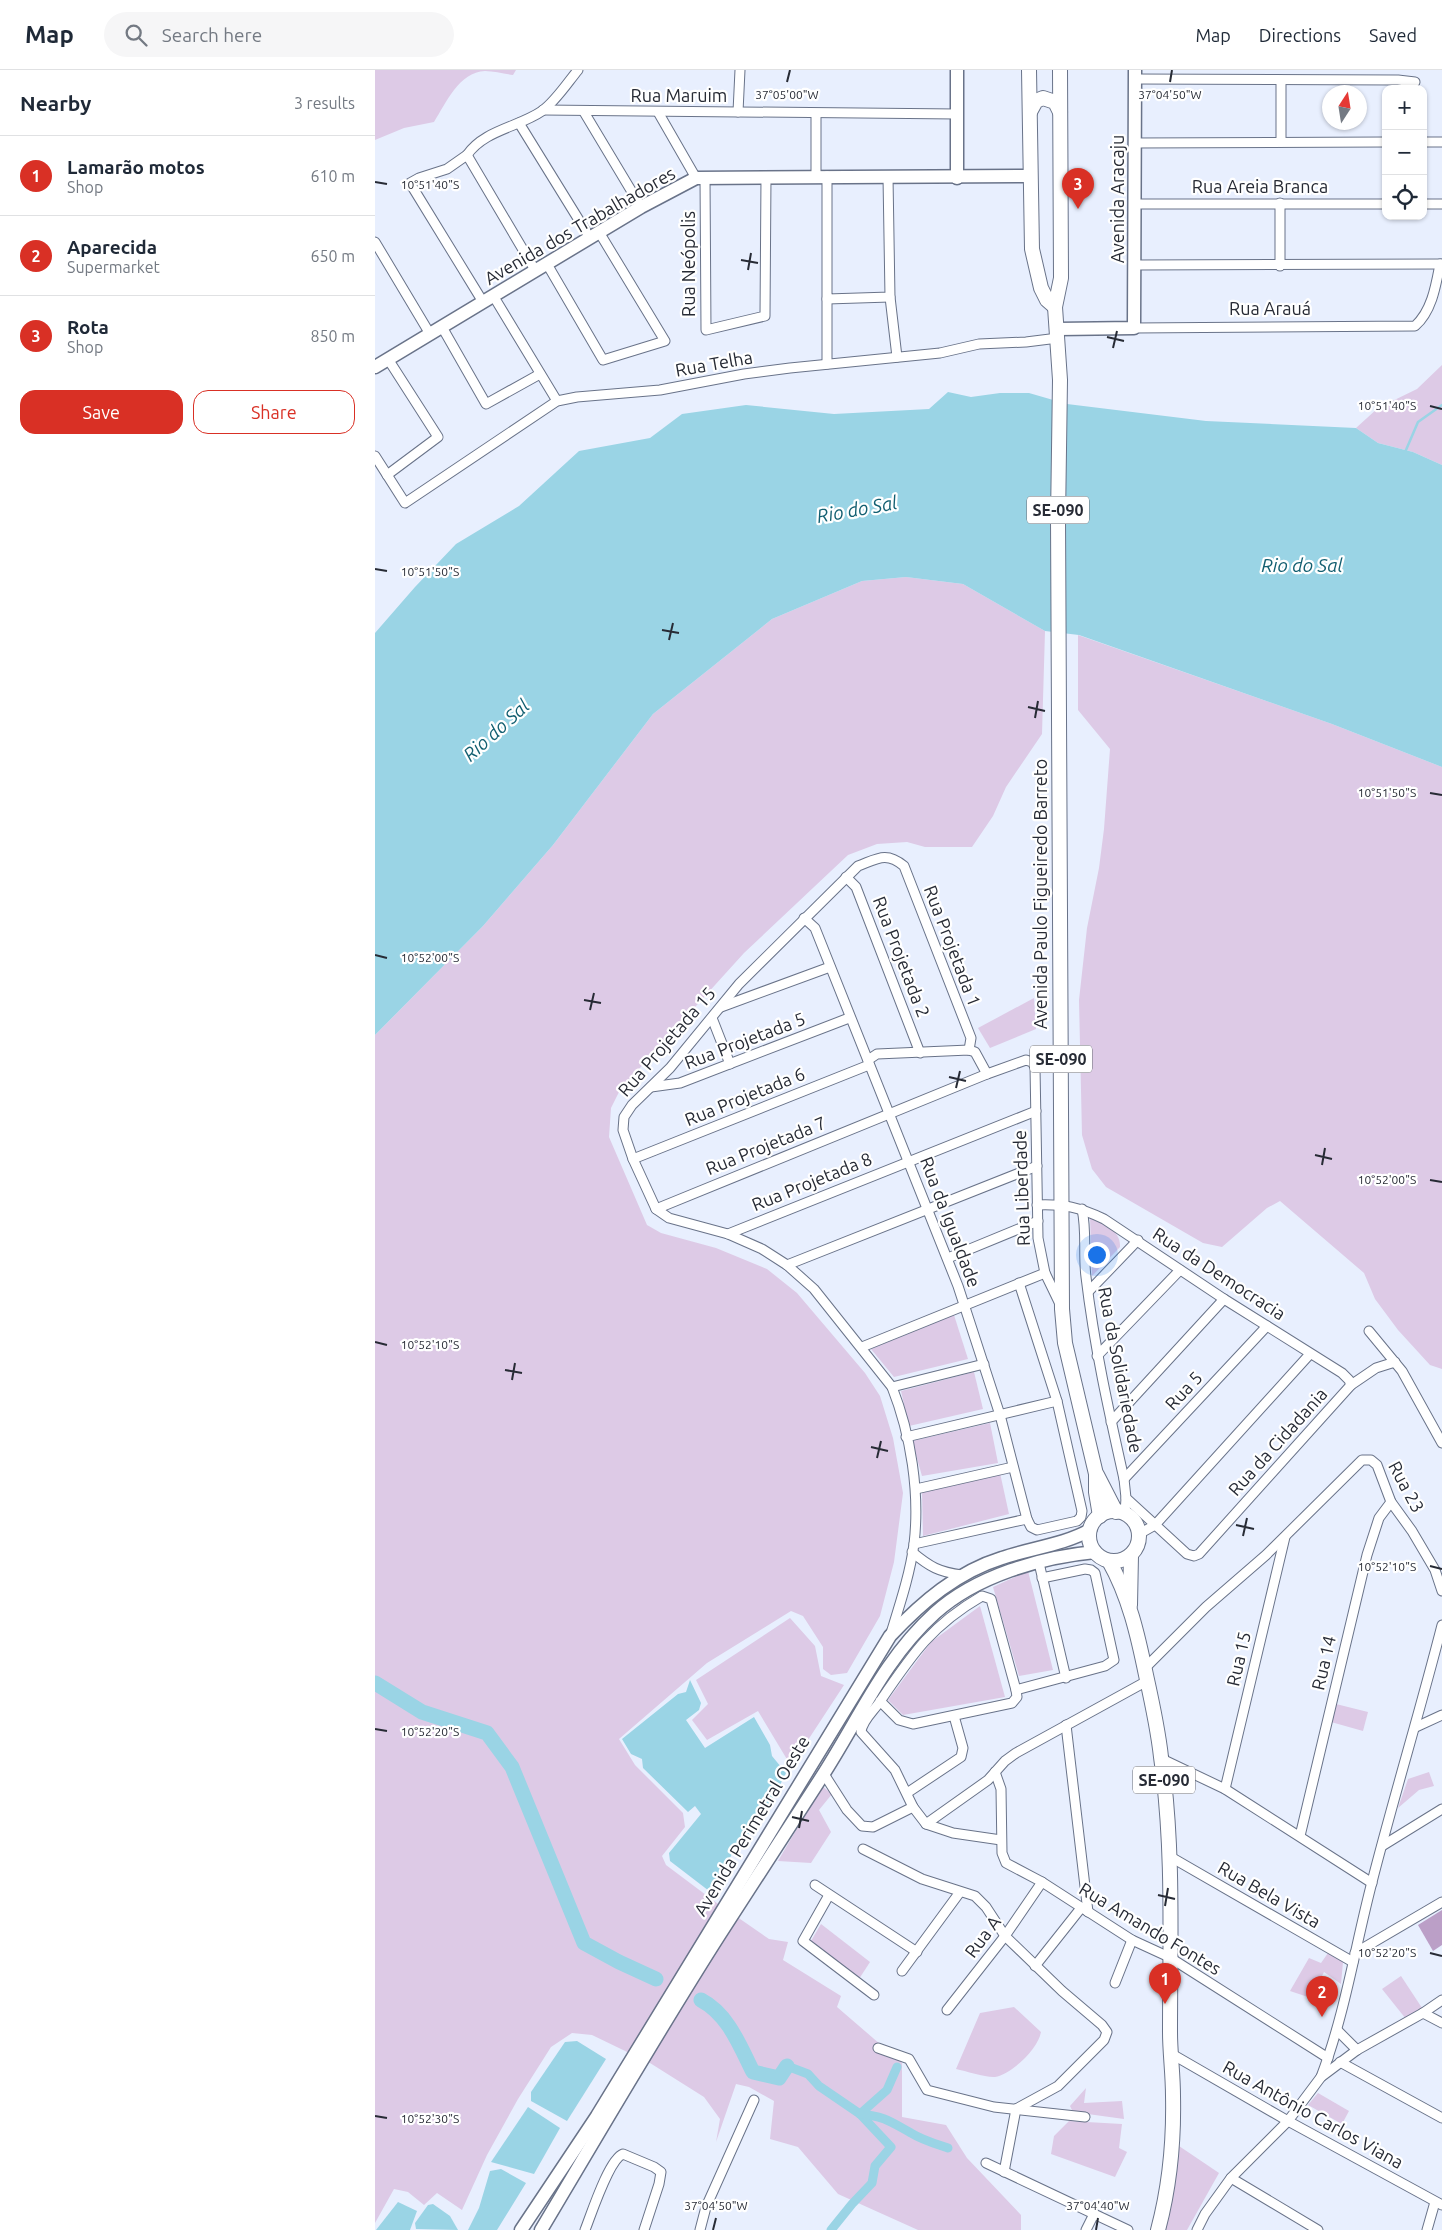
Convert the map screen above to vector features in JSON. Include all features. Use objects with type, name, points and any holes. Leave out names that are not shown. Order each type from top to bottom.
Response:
[{"type":"main road","points":[[957,70],[957,178]]},
{"type":"main road","name":"SE-090","points":[[1029,70],[1032,249],[1041,288],[1047,300],[1055,307]]},
{"type":"main road","name":"SE-090","points":[[1058,333],[1055,307],[1061,278],[1060,70]]},
{"type":"main road","name":"Avenida Aracaju","points":[[1134,328],[1135,75]]},
{"type":"main road","points":[[1029,112],[1036,101],[1043,98],[1055,102],[1060,112]]},
{"type":"main road","name":"Avenida dos Trabalhadores","points":[[379,363],[489,300],[641,207],[700,178],[821,176],[957,178],[1030,176]]},
{"type":"main road","points":[[1032,249],[1039,259],[1046,262],[1054,260],[1060,252]]},
{"type":"main road","name":"Rua Arauá","points":[[1058,333],[1134,328]]},
{"type":"main road","name":"Avenida Paulo Figueiredo Barreto","points":[[1058,333],[1060,380],[1059,641],[1062,1309],[1065,1343],[1096,1474],[1096,1492],[1100,1516]]},
{"type":"main road","name":"Avenida Paulo Figueiredo Barreto","points":[[1096,1474],[1121,1512],[1135,1523],[1139,1534]]},
{"type":"main road","points":[[1121,1512],[1100,1516],[1090,1530],[1090,1542],[1095,1552],[1109,1561],[1121,1560],[1131,1555]]},
{"type":"main road","name":"Avenida Perimetral Oeste","points":[[521,2230],[597,2116],[890,1636],[914,1611],[962,1575],[1001,1558],[1077,1537],[1090,1530]]},
{"type":"main road","name":"SE-090","points":[[1130,1606],[1131,1555],[1138,1546],[1139,1534]]},
{"type":"main road","name":"Avenida Perimetral Oeste","points":[[541,2230],[719,1935],[824,1774],[892,1660],[909,1638],[937,1611],[967,1590],[997,1576],[1039,1563],[1095,1552]]},
{"type":"main road","name":"SE-090","points":[[1109,1561],[1130,1606],[1146,1674],[1162,1759],[1169,1856],[1170,2053],[1173,2094],[1172,2160],[1164,2206],[1157,2230]]},
{"type":"street","points":[[557,401],[410,183],[447,169],[467,155],[474,145],[507,126],[519,123],[543,110],[578,70]]},
{"type":"street","points":[[739,112],[740,70]]},
{"type":"street","points":[[1381,70],[1381,80]]},
{"type":"street","points":[[1135,75],[1415,82]]},
{"type":"street","points":[[1281,80],[1281,142]]},
{"type":"street","name":"Rua Maruim","points":[[543,110],[584,112],[957,114]]},
{"type":"street","points":[[584,112],[641,207]]},
{"type":"street","points":[[658,112],[700,178]]},
{"type":"street","points":[[816,114],[827,298],[827,364]]},
{"type":"street","points":[[467,155],[603,360],[665,341],[519,123]]},
{"type":"street","points":[[1135,143],[1382,142]]},
{"type":"street","points":[[1427,142],[1442,142]]},
{"type":"street","name":"Rua Neópolis","points":[[700,178],[706,330],[765,316],[766,177]]},
{"type":"street","points":[[889,177],[890,297],[897,357]]},
{"type":"street","points":[[1280,203],[1281,266]]},
{"type":"street","name":"Rua Areia Branca","points":[[1134,204],[1382,204]]},
{"type":"street","points":[[1427,204],[1442,204]]},
{"type":"street","points":[[375,242],[430,334]]},
{"type":"street","name":"Rua Arauá","points":[[1134,328],[1415,326],[1423,318],[1428,307],[1441,264],[1135,265]]},
{"type":"street","points":[[827,298],[890,297]]},
{"type":"street","points":[[442,327],[486,404],[540,374]]},
{"type":"street","name":"Rua Telha","points":[[387,475],[405,503],[557,401],[577,397],[660,390],[744,374],[940,353],[979,344],[1026,342],[1058,333]]},
{"type":"street","points":[[375,456],[387,475],[438,437],[379,363]]},
{"type":"street","name":"Rua Projetada 15","points":[[656,1209],[633,1159],[623,1130],[624,1117],[632,1105],[670,1068],[739,984],[846,877],[858,866],[883,856],[894,858]]},
{"type":"street","name":"Rua Projetada 1","points":[[894,858],[904,866],[929,929],[971,1038],[969,1050]]},
{"type":"street","name":"Rua Projetada 2","points":[[846,877],[856,887],[920,1053]]},
{"type":"street","name":"Rua da Igualdade","points":[[804,918],[815,928],[849,1018],[948,1258],[985,1364],[1029,1523]]},
{"type":"street","points":[[720,1007],[830,967]]},
{"type":"street","points":[[712,1018],[730,1064]]},
{"type":"street","name":"Rua Projetada 5","points":[[651,1087],[681,1083],[849,1018]]},
{"type":"street","points":[[868,1062],[877,1054],[969,1050],[975,1052],[987,1074]]},
{"type":"street","name":"Rua Projetada 7","points":[[656,1209],[987,1074],[1025,1060],[1032,1062]]},
{"type":"street","name":"Rua Projetada 6","points":[[633,1159],[868,1062]]},
{"type":"street","name":"Rua Liberdade","points":[[1032,1062],[1035,1067],[1037,1205],[1040,1256],[1045,1273],[1062,1309]]},
{"type":"street","name":"Rua Projetada 8","points":[[728,1234],[1036,1111]]},
{"type":"street","points":[[787,1265],[1037,1166]]},
{"type":"street","name":"Rua da Democracia","points":[[1037,1205],[1061,1204],[1082,1209],[1104,1219],[1224,1299],[1348,1378],[1351,1385]]},
{"type":"street","points":[[656,1209],[669,1218],[728,1234],[762,1249],[787,1265],[814,1289],[892,1387],[899,1404],[916,1489],[913,1548],[905,1587],[890,1636]]},
{"type":"street","name":"Rua da Solidariedade","points":[[1082,1209],[1086,1228],[1086,1277],[1097,1356],[1124,1479],[1126,1498],[1121,1512]]},
{"type":"street","points":[[948,1258],[1038,1221]]},
{"type":"street","points":[[1089,1291],[1138,1240]]},
{"type":"street","points":[[1097,1356],[1180,1270]]},
{"type":"street","points":[[862,1347],[1045,1273]]},
{"type":"street","points":[[913,1548],[1029,1523],[1037,1530],[1077,1521],[1081,1516],[1082,1511],[1057,1401],[1019,1283]]},
{"type":"street","points":[[1111,1422],[1224,1299]]},
{"type":"street","name":"Rua 5","points":[[1124,1479],[1267,1326]]},
{"type":"street","points":[[1369,1331],[1395,1362],[1442,1443]]},
{"type":"street","points":[[1139,1534],[1155,1525],[1310,1354]]},
{"type":"street","name":"Rua da Cidadania","points":[[1155,1525],[1187,1554],[1194,1556],[1199,1554],[1351,1385],[1365,1374],[1395,1362]]},
{"type":"street","points":[[892,1387],[985,1364]]},
{"type":"street","points":[[906,1438],[1057,1401]]},
{"type":"street","name":"Rua 23","points":[[1285,1537],[1362,1460],[1371,1460],[1377,1465],[1391,1502],[1412,1531],[1435,1570],[1442,1591]]},
{"type":"street","points":[[916,1489],[1013,1467]]},
{"type":"street","points":[[1126,1498],[1155,1525]]},
{"type":"street","name":"Rua 14","points":[[1300,1836],[1367,1555],[1379,1518],[1391,1502]]},
{"type":"street","points":[[926,1824],[988,1780],[1016,1753],[1146,1674],[1206,1607],[1285,1537]]},
{"type":"street","name":"Rua 15","points":[[1225,1789],[1285,1537]]},
{"type":"street","points":[[913,1548],[929,1566],[943,1572],[962,1575]]},
{"type":"street","points":[[1039,1563],[1066,1678]]},
{"type":"street","points":[[1016,1690],[1066,1678],[1105,1666],[1114,1660],[1095,1573],[1085,1569],[1042,1578]]},
{"type":"street","points":[[880,1701],[905,1724],[954,1716],[1012,1703],[1017,1697],[1016,1690],[991,1599],[982,1596],[960,1608],[933,1631],[903,1665],[861,1726],[861,1732],[895,1770],[913,1807],[926,1824],[953,1833],[1001,1840],[1001,1789],[995,1772]]},
{"type":"street","points":[[1321,2077],[1337,2030],[1372,1883],[1416,1727],[1442,1625]]},
{"type":"street","points":[[1416,1727],[1442,1715]]},
{"type":"street","points":[[907,1793],[961,1756],[963,1748],[954,1716]]},
{"type":"street","points":[[1035,1966],[1085,1910],[1066,1724]]},
{"type":"street","points":[[1162,1759],[1225,1789],[1372,1883]]},
{"type":"street","points":[[824,1774],[847,1810],[862,1826],[873,1827],[913,1807]]},
{"type":"street","points":[[1382,1846],[1442,1809]]},
{"type":"street","name":"Rua Amando Fontes","points":[[1001,1840],[1004,1861],[1042,1882],[1132,1940],[1169,1957],[1328,2058]]},
{"type":"street","points":[[863,1848],[922,1879],[975,1896],[983,1903],[1005,1936],[1035,1966],[1102,2025],[1107,2034],[1104,2040],[1058,2086],[1016,2109]]},
{"type":"street","name":"Rua Bela Vista","points":[[1169,1856],[1354,1957]]},
{"type":"street","name":"Rua A","points":[[947,2010],[1005,1936],[1042,1882]]},
{"type":"street","points":[[815,1885],[917,1952]]},
{"type":"street","points":[[902,1971],[960,1892]]},
{"type":"street","points":[[829,1895],[803,1941],[874,1995]]},
{"type":"street","points":[[1354,1957],[1442,1902]]},
{"type":"street","points":[[1115,1983],[1132,1940]]},
{"type":"street","points":[[1197,2230],[1205,2214],[1231,2178],[1288,2121],[1321,2077],[1357,2050],[1423,2013],[1442,2000]]},
{"type":"street","points":[[1423,2013],[1442,2023]]},
{"type":"street","points":[[1337,2030],[1357,2050]]},
{"type":"street","points":[[878,2048],[909,2059],[927,2090],[979,2104],[1085,2116]]},
{"type":"street","name":"Rua Antônio Carlos Viana","points":[[1170,2053],[1288,2121],[1439,2203]]},
{"type":"street","points":[[1340,2062],[1442,2118]]},
{"type":"street","points":[[700,2230],[706,2207],[754,2100]]},
{"type":"street","points":[[1004,2172],[1016,2109]]},
{"type":"street","points":[[585,2230],[606,2178],[620,2154],[625,2154],[659,2170],[661,2174],[644,2230]]},
{"type":"street","points":[[986,2163],[1128,2230]]},
{"type":"street","points":[[1231,2178],[1318,2230]]},
{"type":"street","points":[[1419,2230],[1428,2226],[1439,2203]]},
{"type":"street","points":[[1086,2230],[1094,2214]]},
{"type":"shaded area","points":[[375,70],[516,70],[513,75],[488,71],[476,73],[468,77],[454,90],[434,122],[404,128],[375,140]]},
{"type":"shaded area","points":[[1442,365],[1442,465],[1413,452],[1378,443],[1356,428],[1378,408],[1417,389]]},
{"type":"shaded area","points":[[906,577],[963,584],[1045,631],[1042,734],[1006,787],[993,816],[972,847],[925,847],[907,842],[877,844],[848,855],[744,953],[620,1090],[611,1108],[609,1137],[647,1225],[661,1233],[716,1248],[767,1269],[797,1293],[865,1373],[880,1396],[893,1438],[903,1493],[894,1562],[880,1616],[847,1673],[831,1675],[823,1669],[823,1647],[803,1616],[791,1611],[707,1663],[619,1739],[635,1765],[683,1813],[685,1827],[662,1856],[666,1865],[769,1939],[788,1942],[783,1960],[841,1996],[837,2007],[902,2063],[902,2117],[946,2125],[967,2158],[1021,2215],[1021,2230],[918,2230],[838,2194],[798,2147],[770,2139],[774,2101],[749,2087],[736,2084],[716,2142],[720,2119],[704,2097],[650,2063],[592,2035],[572,2033],[551,2047],[518,2099],[487,2155],[462,2210],[437,2193],[424,2205],[408,2192],[394,2189],[375,2223],[375,1035],[483,926],[553,845],[653,714],[772,619],[862,581]]},
{"type":"shaded area","points":[[1078,635],[1332,724],[1442,767],[1442,1369],[1430,1365],[1398,1330],[1375,1299],[1364,1273],[1280,1201],[1267,1208],[1222,1247],[1203,1243],[1106,1187],[1092,1169],[1082,1135],[1079,1000],[1087,928],[1099,868],[1104,829],[1110,749],[1078,710]]},
{"type":"shaded area","points":[[1034,998],[1036,1029],[990,1048],[978,1028]]},
{"type":"shaded area","points":[[1090,1217],[1115,1232],[1120,1241],[1120,1247],[1092,1276]]},
{"type":"shaded area","points":[[954,1315],[968,1359],[894,1377],[871,1349]]},
{"type":"shaded area","points":[[974,1372],[983,1409],[909,1426],[901,1391]]},
{"type":"shaded area","points":[[990,1423],[998,1463],[922,1476],[912,1441]]},
{"type":"shaded area","points":[[1000,1473],[1009,1514],[923,1536],[922,1492]]},
{"type":"shaded area","points":[[1028,1571],[1053,1670],[1019,1676],[993,1587]]},
{"type":"shaded area","points":[[980,1606],[1005,1697],[903,1715],[888,1700],[931,1642]]},
{"type":"shaded area","points":[[790,1618],[815,1646],[821,1676],[844,1685],[791,1766],[758,1711],[707,1740],[692,1720],[708,1704],[696,1680]]},
{"type":"shaded area","points":[[1336,1704],[1368,1712],[1363,1731],[1331,1722]]},
{"type":"shaded area","points":[[1429,1772],[1434,1786],[1419,1790],[1398,1808],[1408,1779]]},
{"type":"shaded area","points":[[822,1786],[832,1794],[819,1810],[831,1832],[811,1863],[778,1861]]},
{"type":"shaded area","points":[[1442,1910],[1442,1945],[1433,1951],[1418,1925]]},
{"type":"shaded area","points":[[821,1924],[870,1962],[859,1979],[811,1941]]},
{"type":"shaded area","points":[[1328,1953],[1343,1962],[1341,1984],[1324,1972],[1311,1998],[1290,1991],[1309,1958],[1321,1963]]},
{"type":"shaded area","points":[[1401,1976],[1422,2008],[1406,2019],[1382,1989]]},
{"type":"shaded area","points":[[1014,2007],[1041,2032],[1030,2053],[1009,2071],[995,2077],[956,2069],[980,2013]]},
{"type":"shaded area","points":[[1086,2088],[1084,2103],[1122,2101],[1124,2119],[1073,2112],[1070,2106]]},
{"type":"shaded area","points":[[1318,2093],[1349,2111],[1342,2124],[1308,2105]]},
{"type":"shaded area","points":[[1069,2121],[1122,2124],[1119,2148],[1127,2152],[1115,2177],[1051,2154],[1054,2136]]},
{"type":"shaded area","points":[[1179,2146],[1219,2173],[1187,2230],[1162,2230]]},
{"type":"water","name":"Rio do Sal","points":[[948,392],[971,397],[1000,393],[1029,393],[1067,404],[1206,421],[1356,428],[1378,443],[1413,452],[1442,465],[1442,767],[1332,724],[1079,635],[1045,631],[963,584],[906,577],[862,581],[772,619],[653,714],[553,845],[483,926],[375,1035],[375,633],[415,587],[456,544],[519,506],[579,451],[650,438],[682,414],[746,405],[834,414],[929,409]]},
{"type":"water","points":[[690,1680],[701,1703],[699,1710],[686,1720],[705,1748],[754,1717],[770,1745],[772,1756],[786,1773],[768,1809],[748,1835],[738,1841],[713,1894],[670,1861],[669,1853],[701,1814],[695,1806],[688,1812],[643,1768],[642,1759],[631,1754],[622,1739],[678,1694],[686,1692]]},
{"type":"water","points":[[577,2041],[606,2059],[567,2121],[531,2101],[531,2092],[565,2042]]},
{"type":"water","points":[[528,2107],[560,2128],[534,2174],[491,2162]]},
{"type":"water","points":[[501,2169],[526,2183],[497,2230],[468,2230],[479,2208],[490,2171]]},
{"type":"water","points":[[398,2202],[417,2211],[410,2230],[376,2230]]},
{"type":"water","points":[[433,2204],[450,2216],[458,2230],[416,2229],[415,2223],[428,2205]]},
{"type":"waterway","points":[[1406,450],[1418,422],[1442,405]]},
{"type":"waterway","points":[[375,1683],[422,1712],[487,1733],[512,1767],[584,1943],[656,1979]]},
{"type":"waterway","points":[[701,2000],[726,2022],[738,2041],[753,2072],[779,2078],[787,2066]]},
{"type":"waterway","points":[[787,2066],[808,2074],[819,2086],[860,2114],[891,2147],[875,2166],[872,2183],[831,2230]]},
{"type":"waterway","points":[[860,2114],[887,2090],[897,2067]]},
{"type":"waterway","points":[[860,2114],[887,2120],[920,2138],[948,2148]]},
{"type":"place","name":"Rota","points":[[1078,209]]},
{"type":"place","name":"Lamarão motos","points":[[1165,2004]]},
{"type":"place","name":"Aparecida","points":[[1322,2017]]}]
